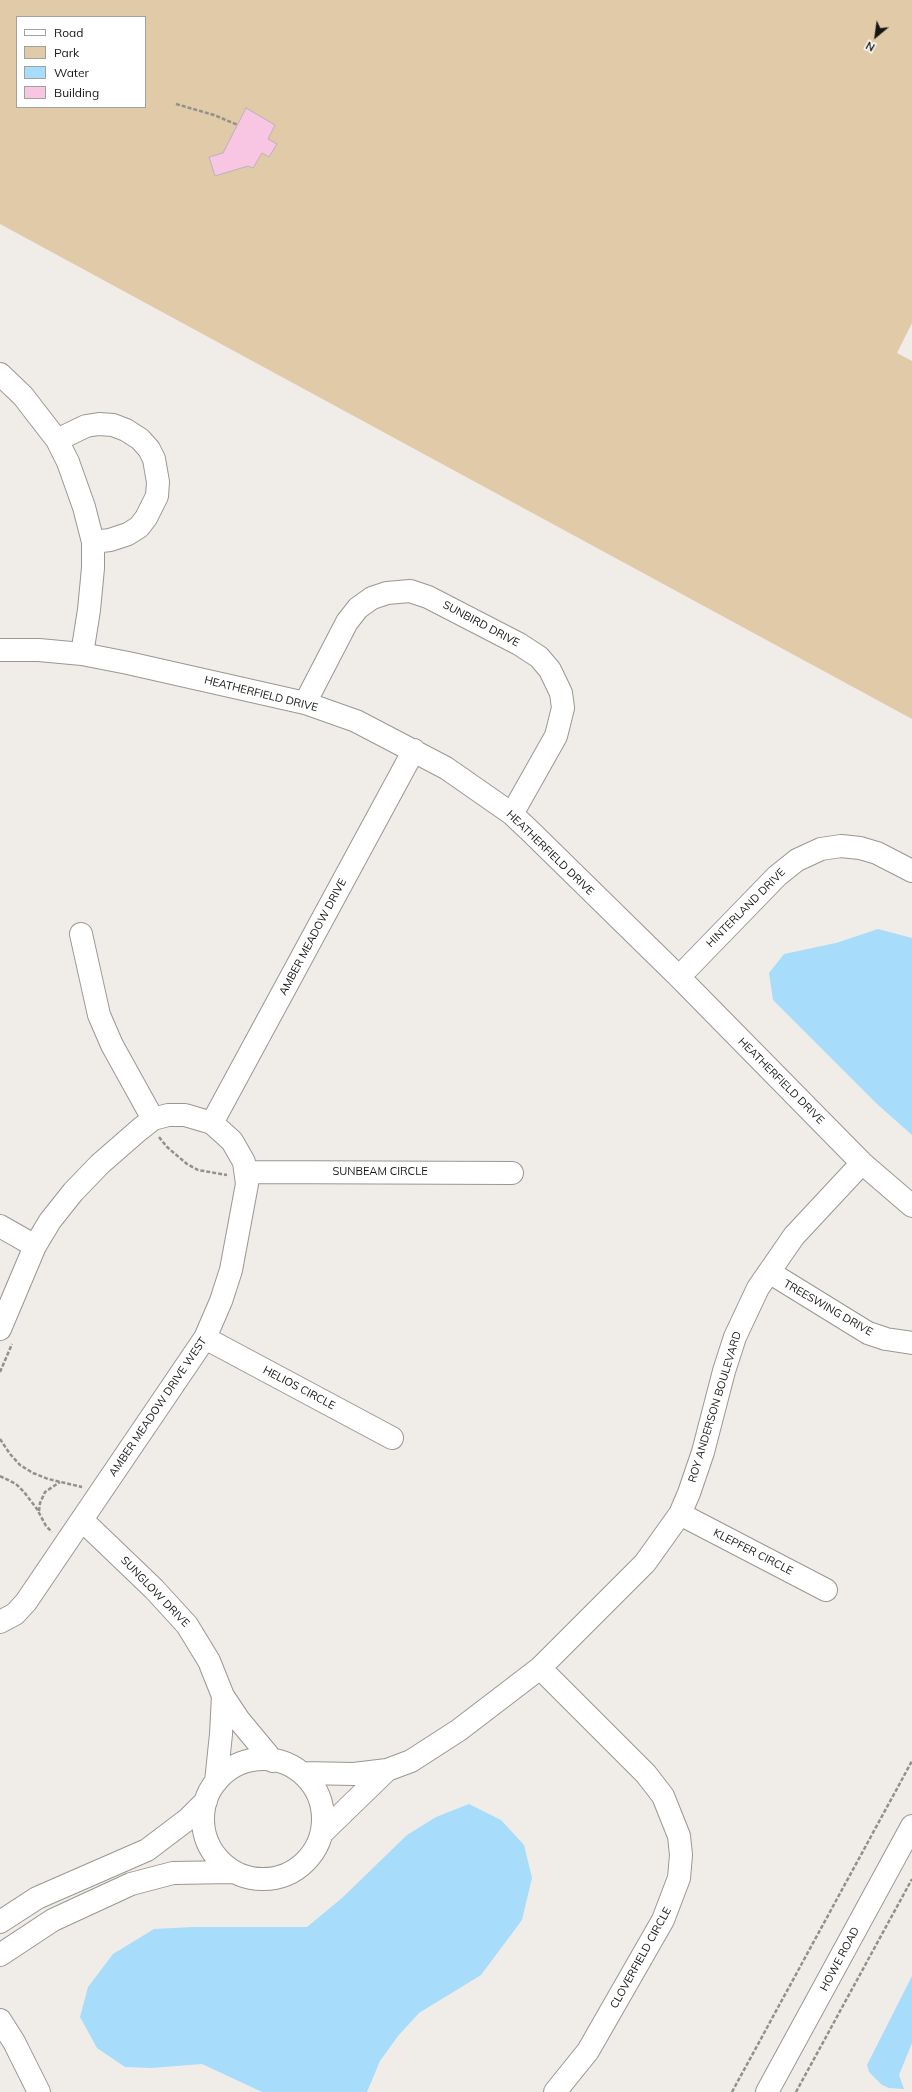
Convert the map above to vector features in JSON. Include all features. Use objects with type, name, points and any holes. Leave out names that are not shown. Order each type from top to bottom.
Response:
[{"type":"street","points":[[0,374],[23,396],[57,440],[77,484],[93,542],[92,589],[82,654]]},
{"type":"street","points":[[57,440],[86,426],[99,424],[113,425],[126,430],[140,439],[154,459],[158,482],[157,496],[146,518],[139,527],[128,534],[110,540],[93,542]]},
{"type":"street","name":"SUNBIRD DRIVE","points":[[305,703],[347,622],[358,608],[372,598],[387,593],[410,591],[428,597],[519,644],[539,657],[550,670],[561,693],[563,708],[556,736],[512,814]]},
{"type":"street","name":"HEATHERFIELD DRIVE","points":[[0,650],[39,650],[82,654],[305,703],[356,721],[446,768],[512,814],[679,977],[862,1163],[912,1206]]},
{"type":"street","name":"AMBER MEADOW DRIVE","points":[[212,1123],[414,750]]},
{"type":"street","name":"HINTERLAND DRIVE","points":[[679,977],[777,876],[803,858],[821,849],[841,846],[860,848],[876,853],[912,871]]},
{"type":"street","points":[[81,934],[99,1015],[117,1055],[158,1132]]},
{"type":"street","points":[[7,1333],[35,1246],[59,1209],[73,1192],[122,1144],[158,1132],[168,1115],[185,1115],[212,1123]]},
{"type":"street","name":"AMBER MEADOW DRIVE WEST","points":[[0,1622],[15,1614],[26,1602],[205,1338],[222,1301],[231,1270],[247,1184],[234,1174],[244,1162],[232,1141],[212,1123]]},
{"type":"street","name":"ROY ANDERSON BOULEVARD","points":[[302,1773],[354,1774],[387,1770],[411,1761],[459,1730],[540,1668],[645,1562],[680,1514],[698,1471],[735,1337],[750,1303],[794,1236],[862,1163]]},
{"type":"street","name":"SUNBEAM CIRCLE","points":[[234,1174],[512,1173]]},
{"type":"street","points":[[0,1226],[35,1246]]},
{"type":"street","name":"TREESWING DRIVE","points":[[769,1272],[868,1333],[886,1339],[912,1343]]},
{"type":"street","name":"HELIOS CIRCLE","points":[[205,1338],[392,1438]]},
{"type":"street","name":"KLEPFER CIRCLE","points":[[680,1514],[826,1590]]},
{"type":"street","name":"SUNGLOW DRIVE","points":[[82,1520],[154,1589],[188,1625],[209,1661],[223,1696],[239,1720],[273,1761]]},
{"type":"street","name":"CLOVERFIELD CIRCLE","points":[[540,1668],[646,1774],[663,1796],[673,1817],[679,1836],[681,1855],[679,1878],[663,1920],[588,2051],[555,2092]]},
{"type":"street","name":"SUNGLOW DRIVE","points":[[216,1782],[223,1696]]},
{"type":"street","points":[[0,1922],[37,1898],[147,1850],[188,1819],[206,1801],[216,1782],[231,1768],[243,1762],[255,1760],[273,1761],[291,1766],[302,1773],[314,1787],[323,1814],[322,1833],[312,1854],[305,1862],[280,1877],[251,1877],[233,1872],[173,1873],[131,1884],[53,1920],[0,1954]]},
{"type":"street","name":"ROY ANDERSON BOULEVARD","points":[[322,1833],[387,1770]]},
{"type":"street","points":[[206,1801],[203,1824],[206,1839],[212,1852],[233,1872]]},
{"type":"street","name":"HOWE ROAD","points":[[767,2092],[912,1826]]},
{"type":"street","points":[[0,2020],[14,2042],[39,2092]]},
{"type":"path","points":[[176,104],[208,113],[238,125]]},
{"type":"path","points":[[158,1132],[167,1147],[187,1164],[198,1170],[234,1174]]},
{"type":"path","points":[[0,1372],[7,1333]]},
{"type":"path","points":[[0,1439],[0,1445]]},
{"type":"path","points":[[0,1439],[10,1454],[20,1465],[48,1479],[61,1481],[84,1488],[80,1494]]},
{"type":"path","points":[[0,1476],[24,1492],[32,1501],[46,1526],[54,1533],[50,1539]]},
{"type":"path","points":[[39,1514],[40,1503],[45,1492],[61,1481]]},
{"type":"path","points":[[732,2092],[912,1761]]},
{"type":"path","points":[[796,2092],[912,1879]]},
{"type":"green space","points":[[0,0],[912,0],[912,323],[897,353],[912,361],[912,719],[0,224]]},
{"type":"water","points":[[878,929],[912,938],[912,1135],[877,1104],[773,1000],[769,973],[784,954],[836,943]]},
{"type":"water","points":[[469,1804],[501,1820],[524,1845],[532,1878],[522,1920],[481,1975],[419,2013],[398,2036],[380,2061],[367,2092],[262,2092],[202,2064],[151,2068],[125,2067],[97,2048],[80,2017],[88,1987],[113,1954],[154,1929],[193,1927],[307,1927],[342,1898],[407,1835],[436,1817]]},
{"type":"water","points":[[912,1976],[912,2043],[899,2075],[904,2089],[889,2088],[882,2085],[869,2072],[867,2065]]},
{"type":"building","points":[[246,108],[275,125],[268,139],[277,144],[269,157],[262,153],[253,168],[248,166],[215,176],[209,157],[223,153]]}]
